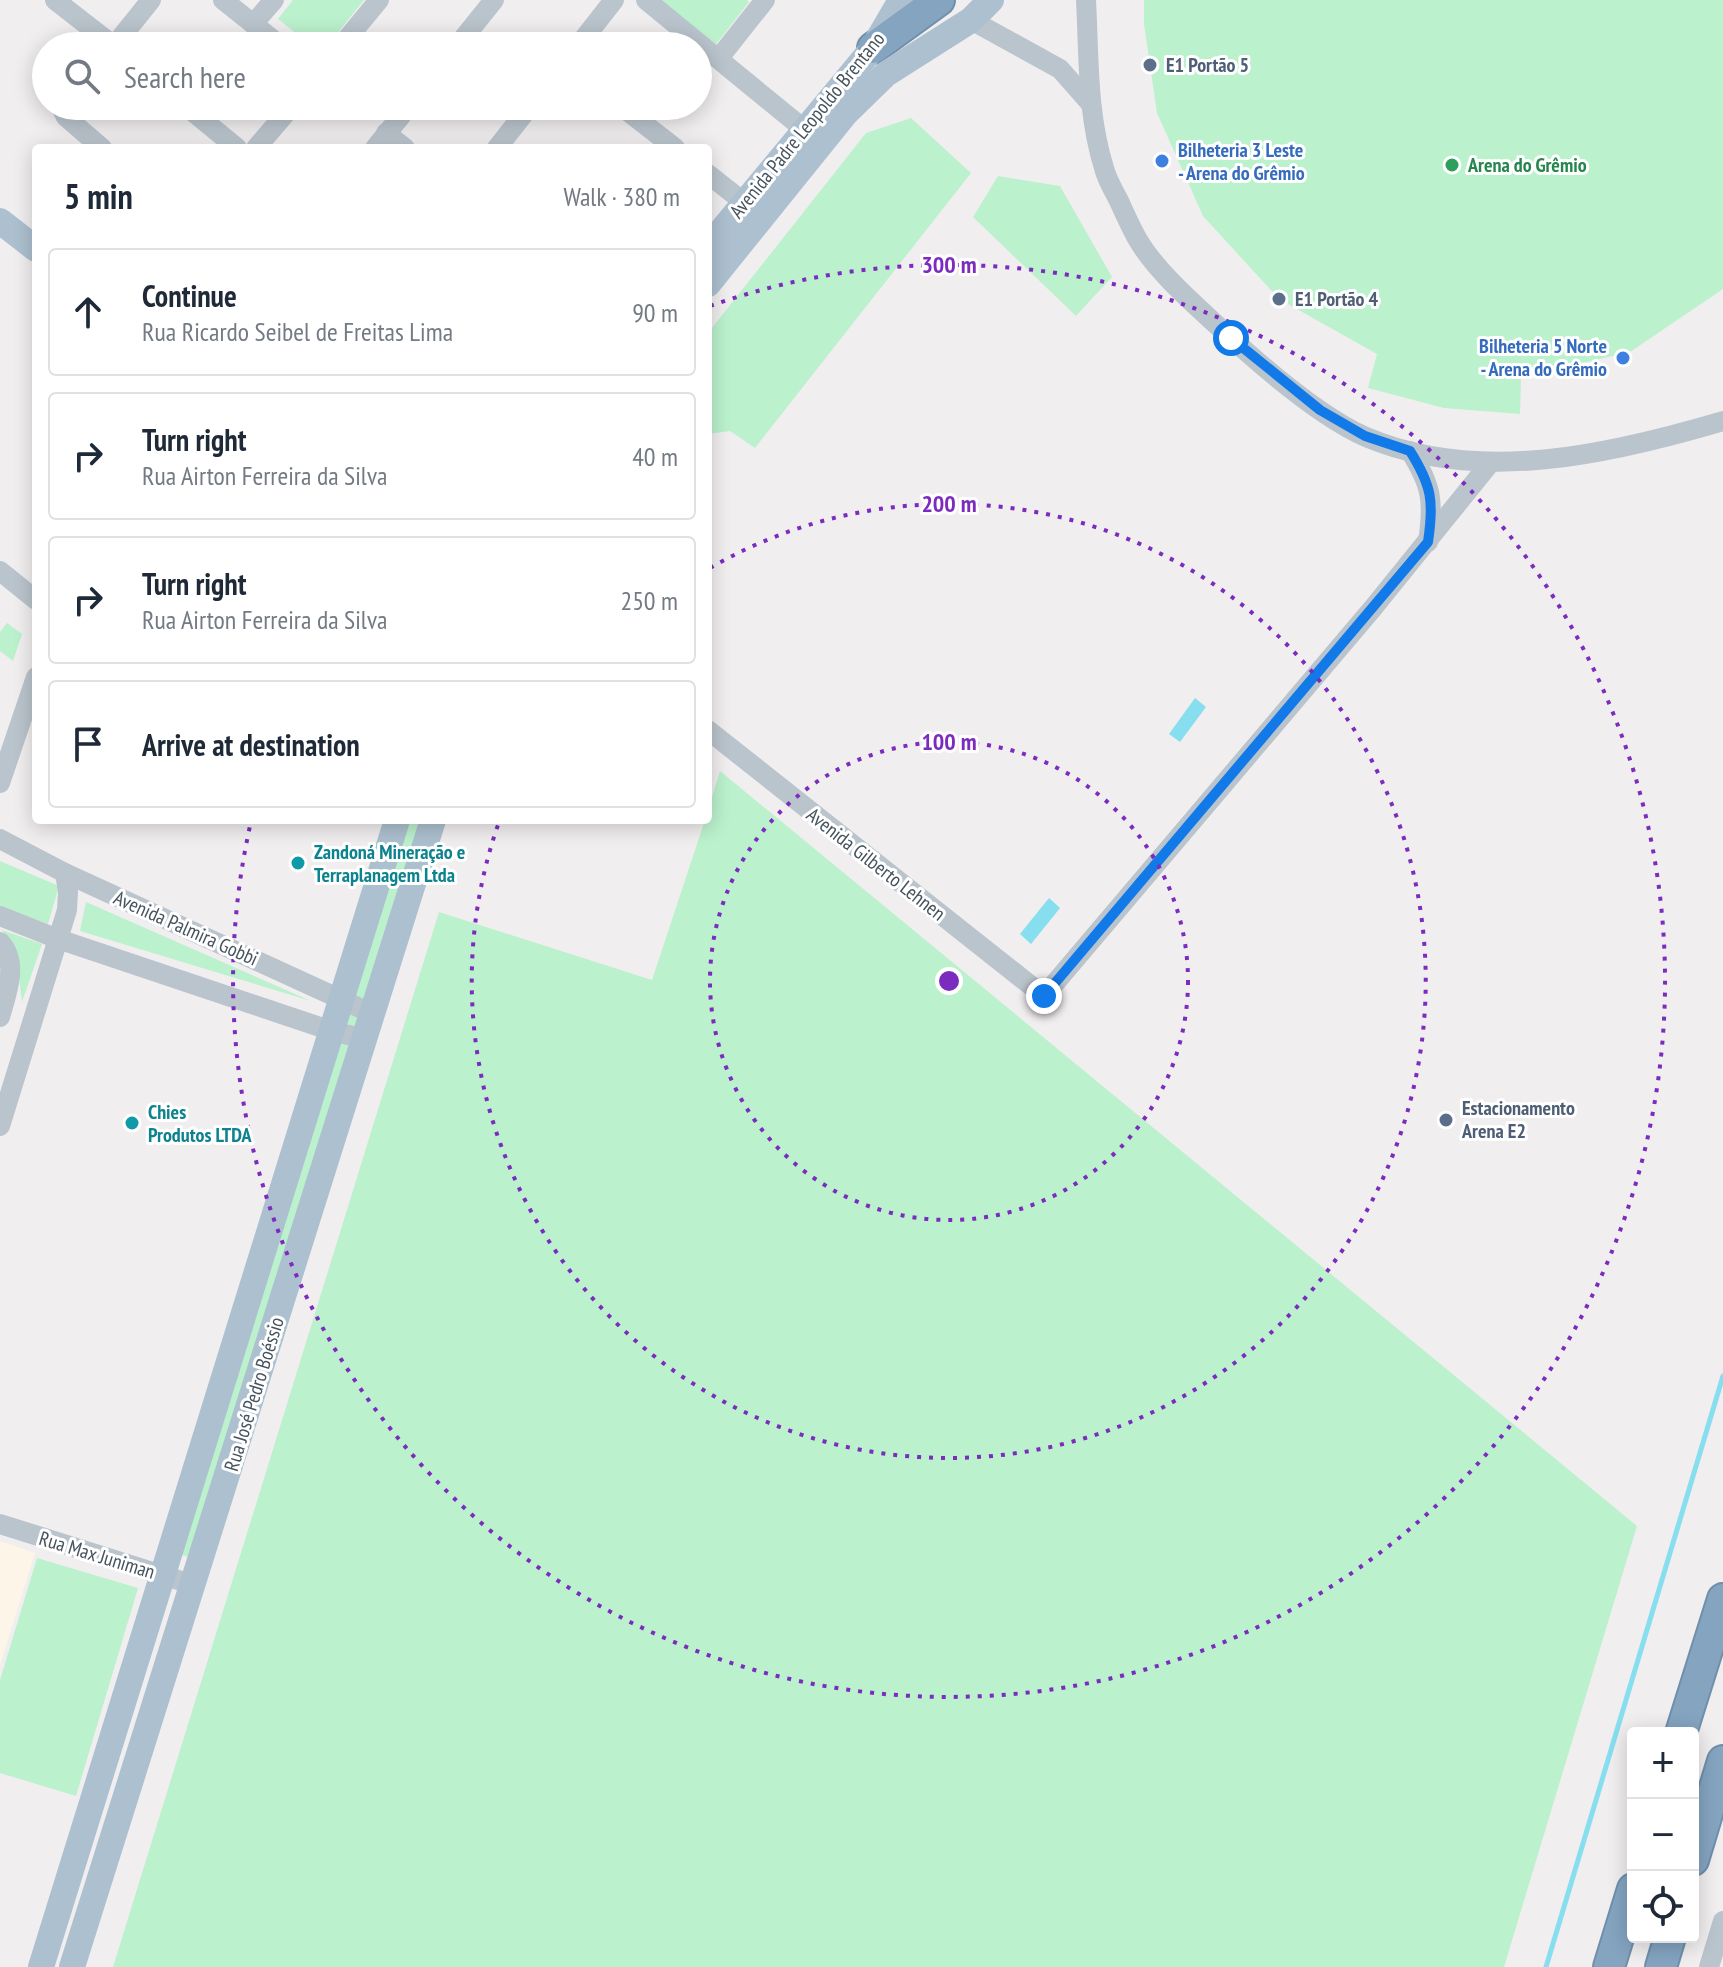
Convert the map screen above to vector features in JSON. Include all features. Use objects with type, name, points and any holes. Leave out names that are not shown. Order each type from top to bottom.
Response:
[{"type":"highway","points":[[873,48],[939,0]]},
{"type":"highway","points":[[1683,1727],[1723,1599]]},
{"type":"highway","points":[[1699,1840],[1723,1761]]},
{"type":"highway","points":[[1609,1967],[1627,1908]]},
{"type":"highway","points":[[1661,1967],[1668,1943]]},
{"type":"main road","name":"Avenida Padre Leopoldo Brentano","points":[[712,244],[753,209],[837,106],[901,0]]},
{"type":"main road","name":"Avenida Padre Leopoldo Brentano","points":[[712,277],[805,130],[971,20],[991,0]]},
{"type":"main road","points":[[0,221],[32,246]]},
{"type":"main road","name":"Rua José Pedro Boéssio","points":[[41,1967],[396,824]]},
{"type":"main road","name":"Rua José Pedro Boéssio","points":[[72,1967],[432,824]]},
{"type":"street","points":[[55,0],[96,32]]},
{"type":"street","points":[[125,32],[151,0]]},
{"type":"street","points":[[223,0],[263,32]]},
{"type":"street","points":[[253,24],[274,0]]},
{"type":"street","points":[[353,32],[379,0]]},
{"type":"street","points":[[589,32],[614,0]]},
{"type":"street","points":[[646,0],[686,32]]},
{"type":"street","points":[[1086,0],[1090,103],[1104,170],[1139,242],[1182,293],[1231,338],[1320,410],[1365,436],[1410,451],[1458,460],[1491,462],[1536,460],[1656,441],[1723,421]]},
{"type":"street","points":[[468,32],[493,1]]},
{"type":"street","points":[[719,58],[763,1]]},
{"type":"street","points":[[971,20],[1060,69],[1090,103]]},
{"type":"street","points":[[712,52],[805,130]]},
{"type":"street","points":[[69,120],[97,144]]},
{"type":"street","points":[[203,120],[232,144]]},
{"type":"street","points":[[259,144],[280,120]]},
{"type":"street","points":[[380,141],[397,120]]},
{"type":"street","points":[[508,144],[522,120]]},
{"type":"street","points":[[639,120],[670,144]]},
{"type":"street","points":[[712,177],[753,209]]},
{"type":"street","points":[[1410,451],[1429,484],[1433,509],[1428,542]]},
{"type":"street","points":[[1428,542],[1491,462]]},
{"type":"street","name":"Avenida Gilberto Lehnen","points":[[712,733],[1044,996],[1428,542]]},
{"type":"street","points":[[0,571],[32,597]]},
{"type":"street","points":[[0,783],[32,689]]},
{"type":"street","name":"Avenida Palmira Gobbi","points":[[0,839],[65,873],[342,999],[369,1026]]},
{"type":"street","points":[[0,1126],[67,910],[65,873]]},
{"type":"street","points":[[0,916],[58,939],[332,1031],[369,1026]]},
{"type":"street","points":[[0,942],[7,950],[10,967],[10,984],[0,1017]]},
{"type":"street","name":"Rua Max Juniman","points":[[0,1524],[194,1585]]},
{"type":"street","points":[[1709,1967],[1723,1921]]},
{"type":"shaded area","points":[[0,1541],[35,1553],[0,1665]]},
{"type":"green space","points":[[293,0],[364,0],[338,32],[294,32],[278,19]]},
{"type":"green space","points":[[660,0],[749,2],[716,44],[712,41],[712,32],[701,32]]},
{"type":"green space","name":"Arena do Grêmio","points":[[1144,0],[1723,0],[1723,289],[1630,352],[1521,377],[1520,414],[1444,408],[1368,388],[1377,354],[1279,299],[1203,216],[1157,113],[1144,24]]},
{"type":"green space","points":[[911,118],[971,173],[755,448],[730,431],[712,433],[712,328],[866,133]]},
{"type":"green space","points":[[998,176],[1060,186],[1112,277],[1076,316],[973,217]]},
{"type":"green space","points":[[7,623],[22,634],[13,661],[0,651],[0,632]]},
{"type":"green space","points":[[720,771],[1637,1526],[1504,1967],[113,1967],[439,912],[652,980],[704,824],[712,824],[712,797]]},
{"type":"green space","points":[[406,824],[425,824],[197,1559],[181,1555]]},
{"type":"green space","points":[[0,861],[59,886],[48,924],[0,908]]},
{"type":"green space","points":[[86,902],[311,1001],[80,931]]},
{"type":"green space","points":[[2,930],[42,944],[22,1002],[16,953]]},
{"type":"green space","points":[[37,1558],[138,1588],[76,1796],[0,1773],[0,1680]]},
{"type":"water","points":[[1195,698],[1206,707],[1180,742],[1169,734]]},
{"type":"water","points":[[1049,898],[1060,908],[1031,944],[1020,934]]},
{"type":"waterway","points":[[1546,1967],[1723,1376]]},
{"type":"place","name":"E1 Portão 5","points":[[1150,65]]},
{"type":"place","name":"Bilheteria 3 Leste - Arena do Grêmio","points":[[1162,161]]},
{"type":"place","name":"Arena do Grêmio","points":[[1452,165]]},
{"type":"place","name":"E1 Portão 4","points":[[1279,299]]},
{"type":"place","name":"Bilheteria 5 Norte - Arena do Grêmio","points":[[1623,358]]},
{"type":"place","name":"Zandoná Mineração e Terraplanagem Ltda","points":[[298,863]]},
{"type":"place","name":"Estacionamento Arena E2","points":[[1446,1120]]},
{"type":"place","name":"Chies Produtos LTDA","points":[[132,1123]]},
{"type":"route","points":[[1044,996],[1428,542],[1433,509],[1429,484],[1410,451],[1365,436],[1320,410],[1231,338]]}]
